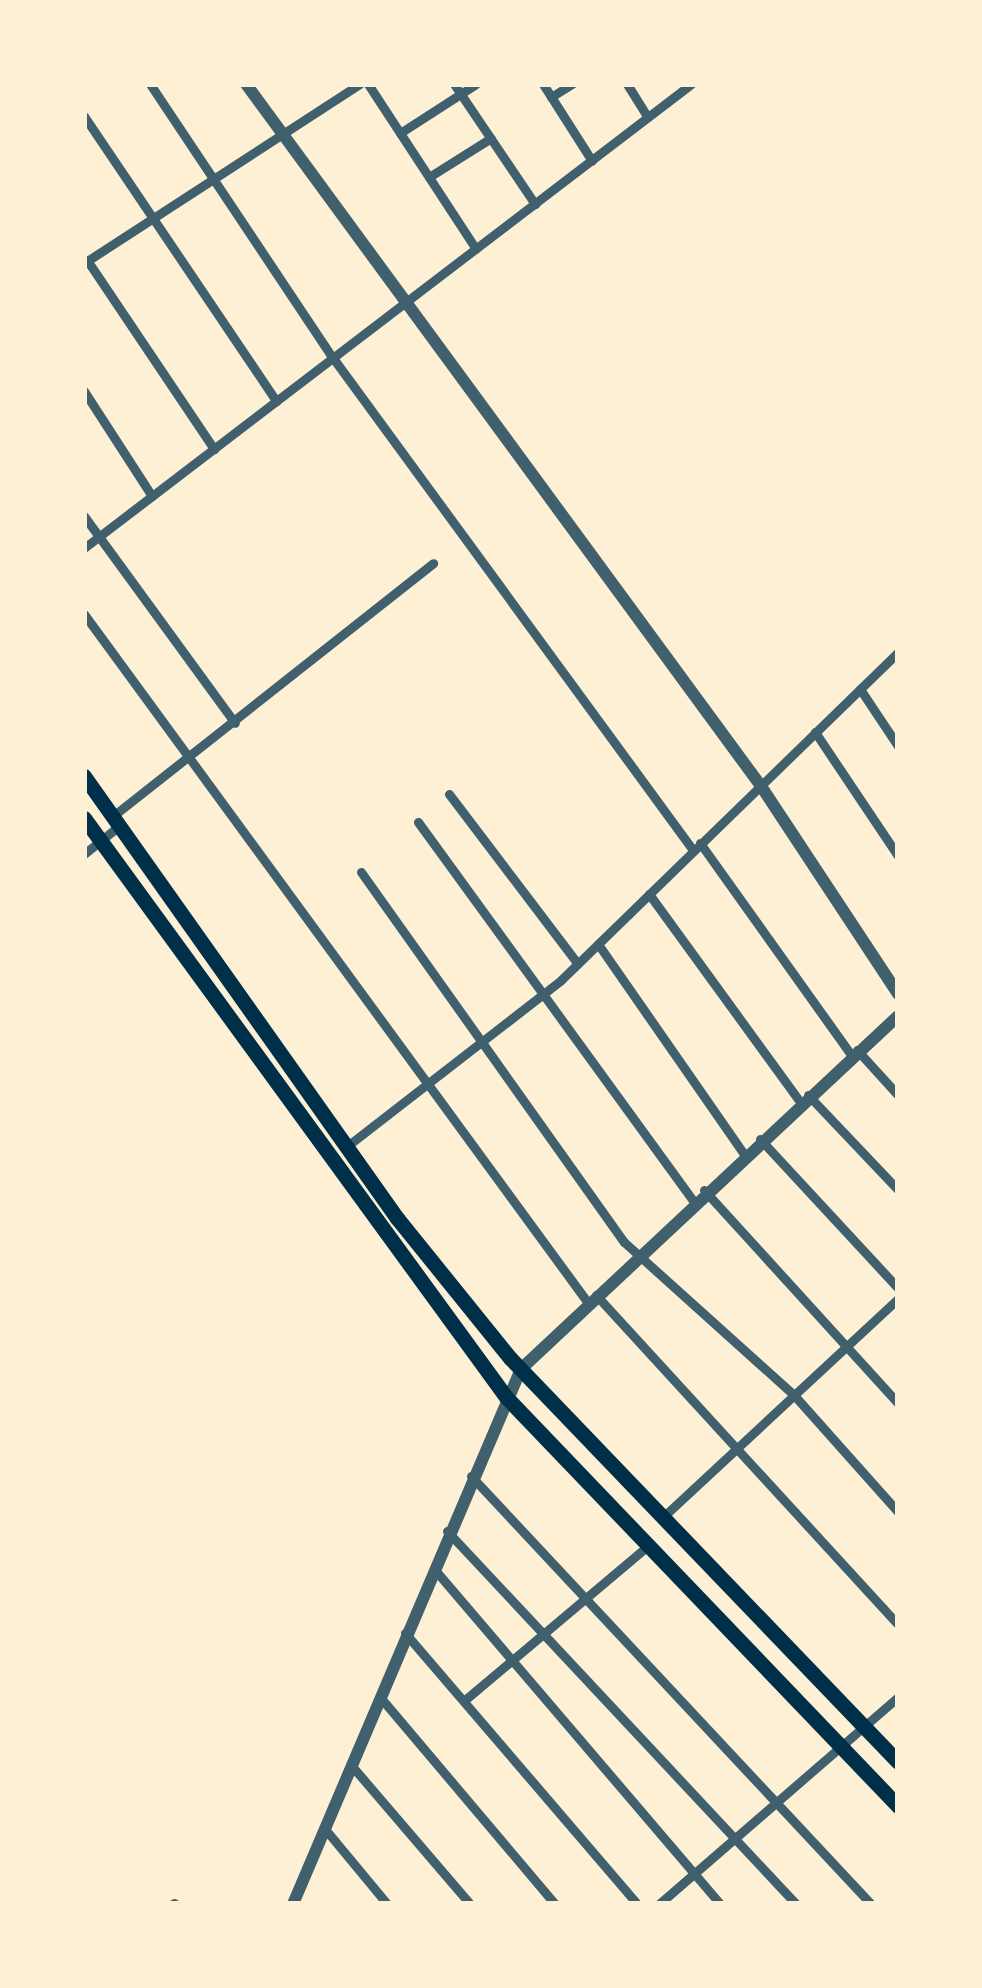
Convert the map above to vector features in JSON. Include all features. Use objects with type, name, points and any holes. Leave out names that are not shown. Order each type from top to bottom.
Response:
[{"type":"main road","points":[[84,776],[346,1148],[521,1369],[898,1762]]},
{"type":"main road","points":[[84,818],[506,1397],[898,1805]]},
{"type":"street","points":[[150,84],[333,358],[854,1053],[898,1094]]},
{"type":"street","points":[[246,84],[402,305],[761,786],[898,994]]},
{"type":"street","points":[[214,449],[85,260],[364,84],[476,249]]},
{"type":"street","points":[[400,133],[458,89],[476,84]]},
{"type":"street","points":[[543,84],[592,161]]},
{"type":"street","points":[[551,97],[572,84]]},
{"type":"street","points":[[626,84],[648,117]]},
{"type":"street","points":[[84,548],[691,84]]},
{"type":"street","points":[[458,89],[535,204]]},
{"type":"street","points":[[84,116],[276,401]]},
{"type":"street","points":[[428,176],[491,138]]},
{"type":"street","points":[[84,392],[152,496]]},
{"type":"street","points":[[84,516],[235,723]]},
{"type":"street","points":[[84,854],[188,759],[433,562]]},
{"type":"street","points":[[84,614],[426,1090],[592,1299],[737,1446],[898,1624]]},
{"type":"street","points":[[346,1148],[483,1046],[578,964],[898,652]]},
{"type":"street","points":[[860,689],[898,746]]},
{"type":"street","points":[[815,732],[898,856]]},
{"type":"street","points":[[448,794],[578,964]]},
{"type":"street","points":[[418,822],[540,998],[698,1195],[847,1344],[898,1402]]},
{"type":"street","points":[[361,872],[624,1242],[643,1249],[793,1394],[898,1512]]},
{"type":"street","points":[[649,894],[804,1099],[898,1190]]},
{"type":"street","points":[[598,944],[744,1154]]},
{"type":"street","points":[[309,1904],[296,1898],[471,1476],[521,1369],[698,1195],[898,1016]]},
{"type":"street","points":[[760,1139],[898,1288]]},
{"type":"street","points":[[663,1517],[898,1299]]},
{"type":"street","points":[[471,1476],[780,1801],[871,1904]]},
{"type":"street","points":[[448,1531],[549,1629],[796,1904]]},
{"type":"street","points":[[466,1699],[649,1545]]},
{"type":"street","points":[[433,1567],[720,1904]]},
{"type":"street","points":[[405,1633],[638,1904]]},
{"type":"street","points":[[380,1696],[555,1904]]},
{"type":"street","points":[[659,1904],[898,1696]]},
{"type":"street","points":[[351,1765],[470,1904]]},
{"type":"street","points":[[325,1829],[388,1904]]}]
